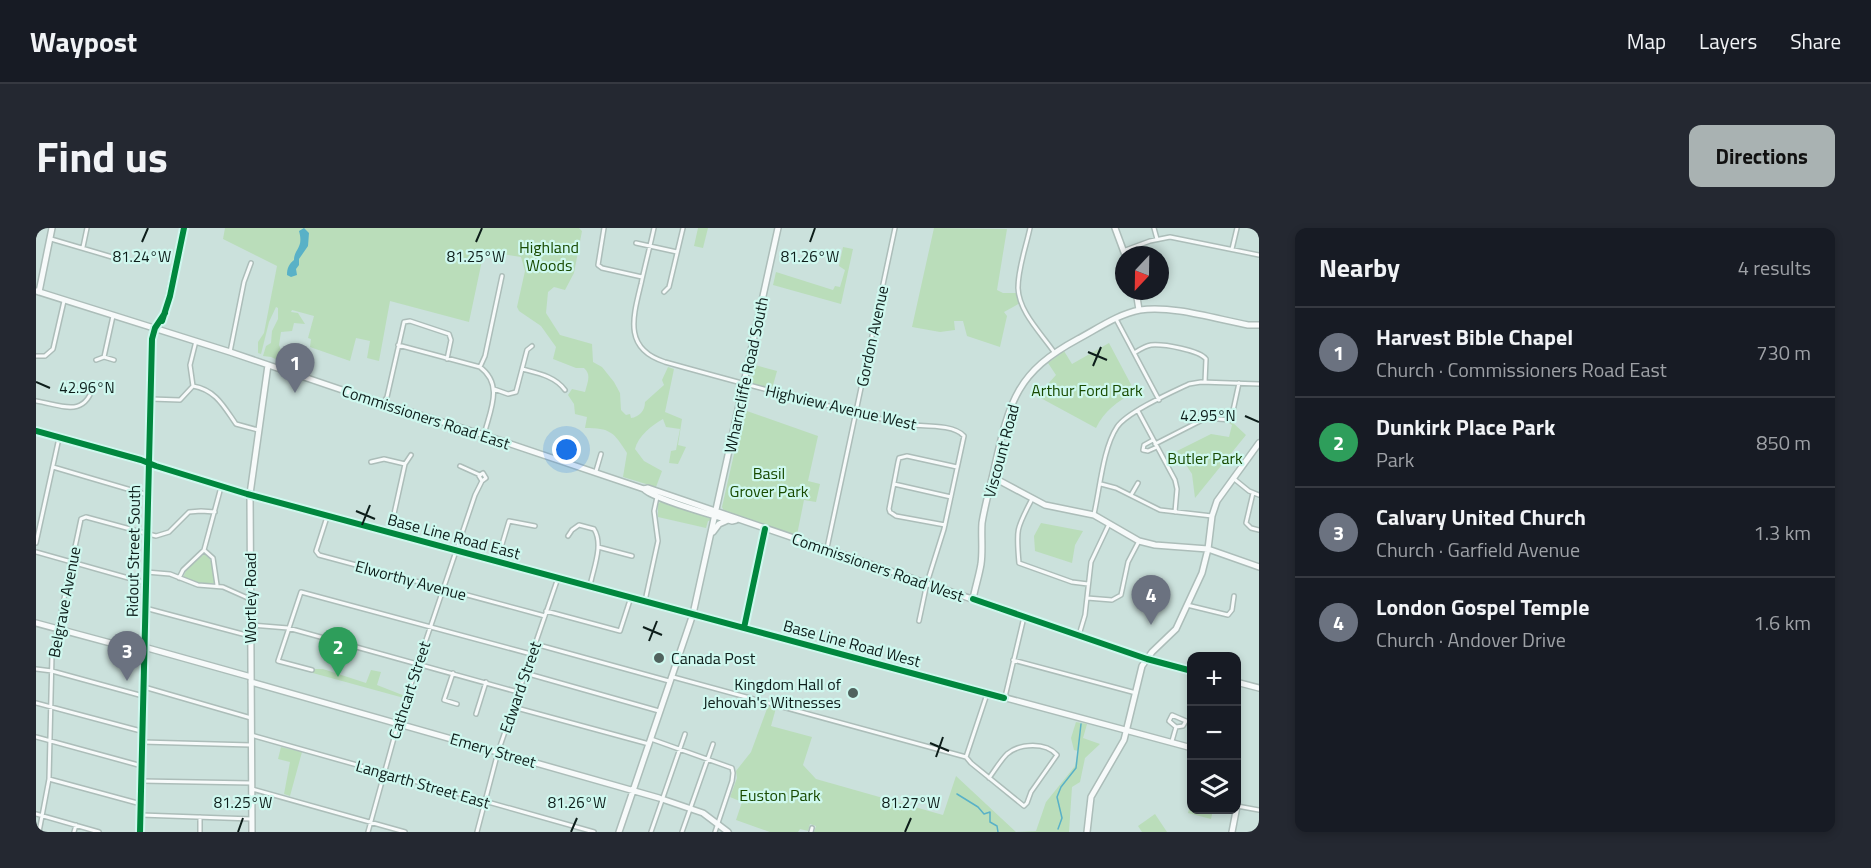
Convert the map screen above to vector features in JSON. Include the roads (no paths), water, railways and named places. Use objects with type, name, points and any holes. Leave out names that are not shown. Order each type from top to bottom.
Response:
[{"type":"street","points":[[37,292],[52,228]]},
{"type":"street","points":[[83,247],[87,228]]},
{"type":"street","name":"Ridout Street South","points":[[140,832],[152,342],[165,313],[184,228]]},
{"type":"street","points":[[604,228],[598,265],[642,278]]},
{"type":"street","name":"Highview Avenue West","points":[[654,228],[633,326],[636,339],[643,350],[656,359],[856,413],[916,427],[929,425],[961,433],[964,436],[945,525],[927,583],[919,621]]},
{"type":"street","points":[[664,292],[669,287],[683,228]]},
{"type":"street","name":"Wharncliffe Road South","points":[[619,832],[696,605],[778,228]]},
{"type":"street","name":"Gordon Avenue","points":[[826,550],[896,228]]},
{"type":"street","points":[[1030,228],[1018,287],[1020,298],[1025,312],[1054,352]]},
{"type":"street","points":[[1115,228],[1121,246]]},
{"type":"street","points":[[1154,228],[1157,239]]},
{"type":"street","points":[[1232,249],[1237,228]]},
{"type":"street","points":[[1140,246],[1157,239],[1170,237],[1259,255]]},
{"type":"street","points":[[50,238],[112,257]]},
{"type":"street","points":[[636,243],[677,252]]},
{"type":"street","points":[[230,352],[250,263]]},
{"type":"street","points":[[480,367],[485,356],[502,276]]},
{"type":"street","name":"Commissioners Road East","points":[[37,292],[268,364],[716,513]]},
{"type":"street","points":[[1137,300],[1139,310]]},
{"type":"street","points":[[36,356],[45,356],[53,349],[64,302]]},
{"type":"street","name":"Viscount Road","points":[[973,599],[981,566],[982,522],[1004,425],[1014,399],[1030,374],[1054,352],[1116,319],[1139,310],[1159,309],[1259,325]]},
{"type":"street","points":[[104,357],[113,316]]},
{"type":"street","points":[[1116,319],[1159,400]]},
{"type":"street","points":[[382,403],[387,398],[404,322],[410,321],[449,334],[451,339],[447,359]]},
{"type":"street","points":[[193,386],[190,365],[196,341]]},
{"type":"street","points":[[398,345],[480,367],[491,376],[494,389],[484,435]]},
{"type":"street","points":[[1134,353],[1144,347],[1159,345],[1199,352],[1206,359],[1205,382]]},
{"type":"street","points":[[494,389],[508,394],[516,392],[527,350],[532,346]]},
{"type":"street","points":[[96,360],[104,357],[114,360]]},
{"type":"street","name":"Wortley Road","points":[[252,832],[250,494],[268,364]]},
{"type":"street","points":[[522,369],[550,378],[565,390]]},
{"type":"street","points":[[1094,515],[1113,434],[1123,420],[1189,384],[1205,382],[1259,384]]},
{"type":"street","points":[[1155,444],[1206,418],[1231,420],[1239,383]]},
{"type":"street","points":[[36,401],[68,407],[79,406],[90,397],[94,384]]},
{"type":"street","points":[[151,399],[180,400],[193,386]]},
{"type":"street","points":[[193,386],[201,387],[218,398],[236,424],[259,430]]},
{"type":"street","points":[[1138,411],[1175,480],[1177,489],[1175,512]]},
{"type":"street","name":"Base Line Road East","points":[[36,432],[141,460],[221,486],[693,614]]},
{"type":"street","points":[[36,543],[59,438]]},
{"type":"street","points":[[1087,832],[1091,797],[1118,751],[1126,731],[1142,666],[1176,629],[1202,573],[1212,516],[1217,501],[1233,478],[1257,452],[1259,443]]},
{"type":"street","points":[[595,473],[602,454]]},
{"type":"street","points":[[390,532],[405,464],[411,455]]},
{"type":"street","points":[[945,525],[892,514],[889,509],[898,462],[903,456],[958,467]]},
{"type":"street","points":[[371,462],[384,459],[405,464]]},
{"type":"street","points":[[460,466],[480,475],[483,473],[486,479],[482,481],[479,478],[480,475]]},
{"type":"street","points":[[53,467],[148,495]]},
{"type":"street","points":[[1233,478],[1253,494],[1259,495]]},
{"type":"street","points":[[992,480],[1000,481],[1045,505],[1094,515],[1140,541],[1155,545],[1208,549],[1259,567]]},
{"type":"street","name":"Base Line Road East","points":[[456,550],[482,481]]},
{"type":"street","points":[[1131,495],[1138,483]]},
{"type":"street","points":[[894,484],[951,496]]},
{"type":"street","points":[[1101,484],[1116,488],[1152,507],[1212,516]]},
{"type":"street","points":[[179,578],[183,570],[204,550],[221,486]]},
{"type":"street","points":[[645,601],[658,541],[654,511],[658,494]]},
{"type":"street","points":[[1253,494],[1246,523],[1251,528],[1259,530]]},
{"type":"street","points":[[1032,499],[1016,534],[1019,563],[1072,582],[1088,584]]},
{"type":"street","points":[[147,533],[156,536],[169,532],[189,512],[215,512]]},
{"type":"street","name":"Commissioners Road West","points":[[716,513],[728,520],[736,520]]},
{"type":"street","name":"Commissioners Road West","points":[[716,513],[1187,670]]},
{"type":"street","name":"Elworthy Avenue","points":[[327,515],[316,545],[319,555],[545,614],[620,631],[631,597]]},
{"type":"street","name":"Belgrave Avenue","points":[[39,832],[49,779],[52,655],[71,562],[83,517],[147,533]]},
{"type":"street","points":[[711,536],[719,524],[728,520]]},
{"type":"street","points":[[497,561],[509,521],[535,526]]},
{"type":"street","points":[[1079,635],[1086,615],[1091,561],[1109,524]]},
{"type":"street","points":[[568,536],[579,525],[594,529],[598,536],[590,586]]},
{"type":"street","points":[[744,628],[765,529]]},
{"type":"street","points":[[1087,598],[1112,600],[1121,595],[1128,562],[1140,541]]},
{"type":"street","points":[[598,547],[632,556]]},
{"type":"street","points":[[204,550],[213,558],[217,585]]},
{"type":"street","name":"Cathcart Street","points":[[368,832],[398,723],[456,550]]},
{"type":"street","points":[[36,552],[146,583]]},
{"type":"street","points":[[146,572],[162,572],[198,585],[217,585],[250,599]]},
{"type":"street","name":"Edward Street","points":[[477,832],[498,752],[558,578]]},
{"type":"street","points":[[312,670],[278,661],[301,592],[531,654]]},
{"type":"street","points":[[1187,605],[1228,615],[1232,609],[1234,596]]},
{"type":"street","points":[[685,612],[696,605]]},
{"type":"street","points":[[145,608],[250,636]]},
{"type":"street","name":"Base Line Road West","points":[[693,614],[1187,747]]},
{"type":"street","points":[[1004,698],[1024,617]]},
{"type":"street","name":"Emery Street","points":[[36,623],[251,679],[633,790],[703,813],[728,832]]},
{"type":"street","points":[[250,625],[288,628],[518,692]]},
{"type":"street","points":[[535,644],[966,757],[970,763],[1024,806],[1030,792],[1057,755],[1055,751],[1034,745],[1014,750],[1008,754],[989,778]]},
{"type":"street","points":[[1013,660],[1136,693]]},
{"type":"street","points":[[36,669],[52,671],[143,696]]},
{"type":"street","points":[[453,673],[444,700],[457,704]]},
{"type":"street","points":[[525,673],[660,711]]},
{"type":"street","points":[[476,714],[486,682]]},
{"type":"street","points":[[1241,683],[1259,688]]},
{"type":"street","points":[[144,687],[251,718]]},
{"type":"street","points":[[966,757],[987,694]]},
{"type":"street","points":[[36,703],[143,732]]},
{"type":"street","points":[[513,708],[680,749],[732,768],[734,773],[715,832]]},
{"type":"street","points":[[1172,715],[1186,721],[1183,726],[1176,727],[1169,721],[1172,715]]},
{"type":"street","points":[[1172,743],[1176,727]]},
{"type":"street","points":[[651,832],[685,734]]},
{"type":"street","name":"Langarth Street East","points":[[251,735],[594,832]]},
{"type":"street","points":[[36,737],[142,766]]},
{"type":"street","points":[[142,742],[252,745]]},
{"type":"street","points":[[682,832],[713,744]]},
{"type":"street","points":[[49,779],[141,804]]},
{"type":"street","points":[[141,781],[252,786],[405,832]]},
{"type":"street","points":[[1241,808],[1259,810]]},
{"type":"street","points":[[36,814],[99,832]]},
{"type":"street","points":[[1232,832],[1236,814]]},
{"type":"street","points":[[141,815],[252,819]]},
{"type":"street","points":[[200,817],[200,832]]},
{"type":"street","points":[[74,832],[76,825]]},
{"type":"water","points":[[304,228],[309,233],[308,246],[299,259],[297,275],[291,277],[287,275],[288,268],[300,245],[299,231]]},
{"type":"waterway","points":[[1058,829],[1062,818],[1057,797],[1061,787],[1076,768],[1081,724]]},
{"type":"waterway","points":[[957,794],[978,807],[984,814],[990,812],[990,822],[997,826],[998,832]]},
{"type":"place","name":"Harvest Bible Chapel","points":[[295,393]]},
{"type":"place","name":"London Gospel Temple","points":[[1151,625]]},
{"type":"place","name":"Canada Post","points":[[659,658]]},
{"type":"place","name":"Dunkirk Place Park","points":[[338,677]]},
{"type":"place","name":"Calvary United Church","points":[[127,681]]},
{"type":"place","name":"Kingdom Hall of Jehovah's Witnesses","points":[[853,693]]},
{"type":"park label","name":"Highland Woods","points":[[549,256]]},
{"type":"park label","name":"Arthur Ford Park","points":[[1087,390]]},
{"type":"park label","name":"Butler Park","points":[[1205,458]]},
{"type":"park label","name":"Basil Grover Park","points":[[769,482]]},
{"type":"park label","name":"Euston Park","points":[[780,795]]}]
